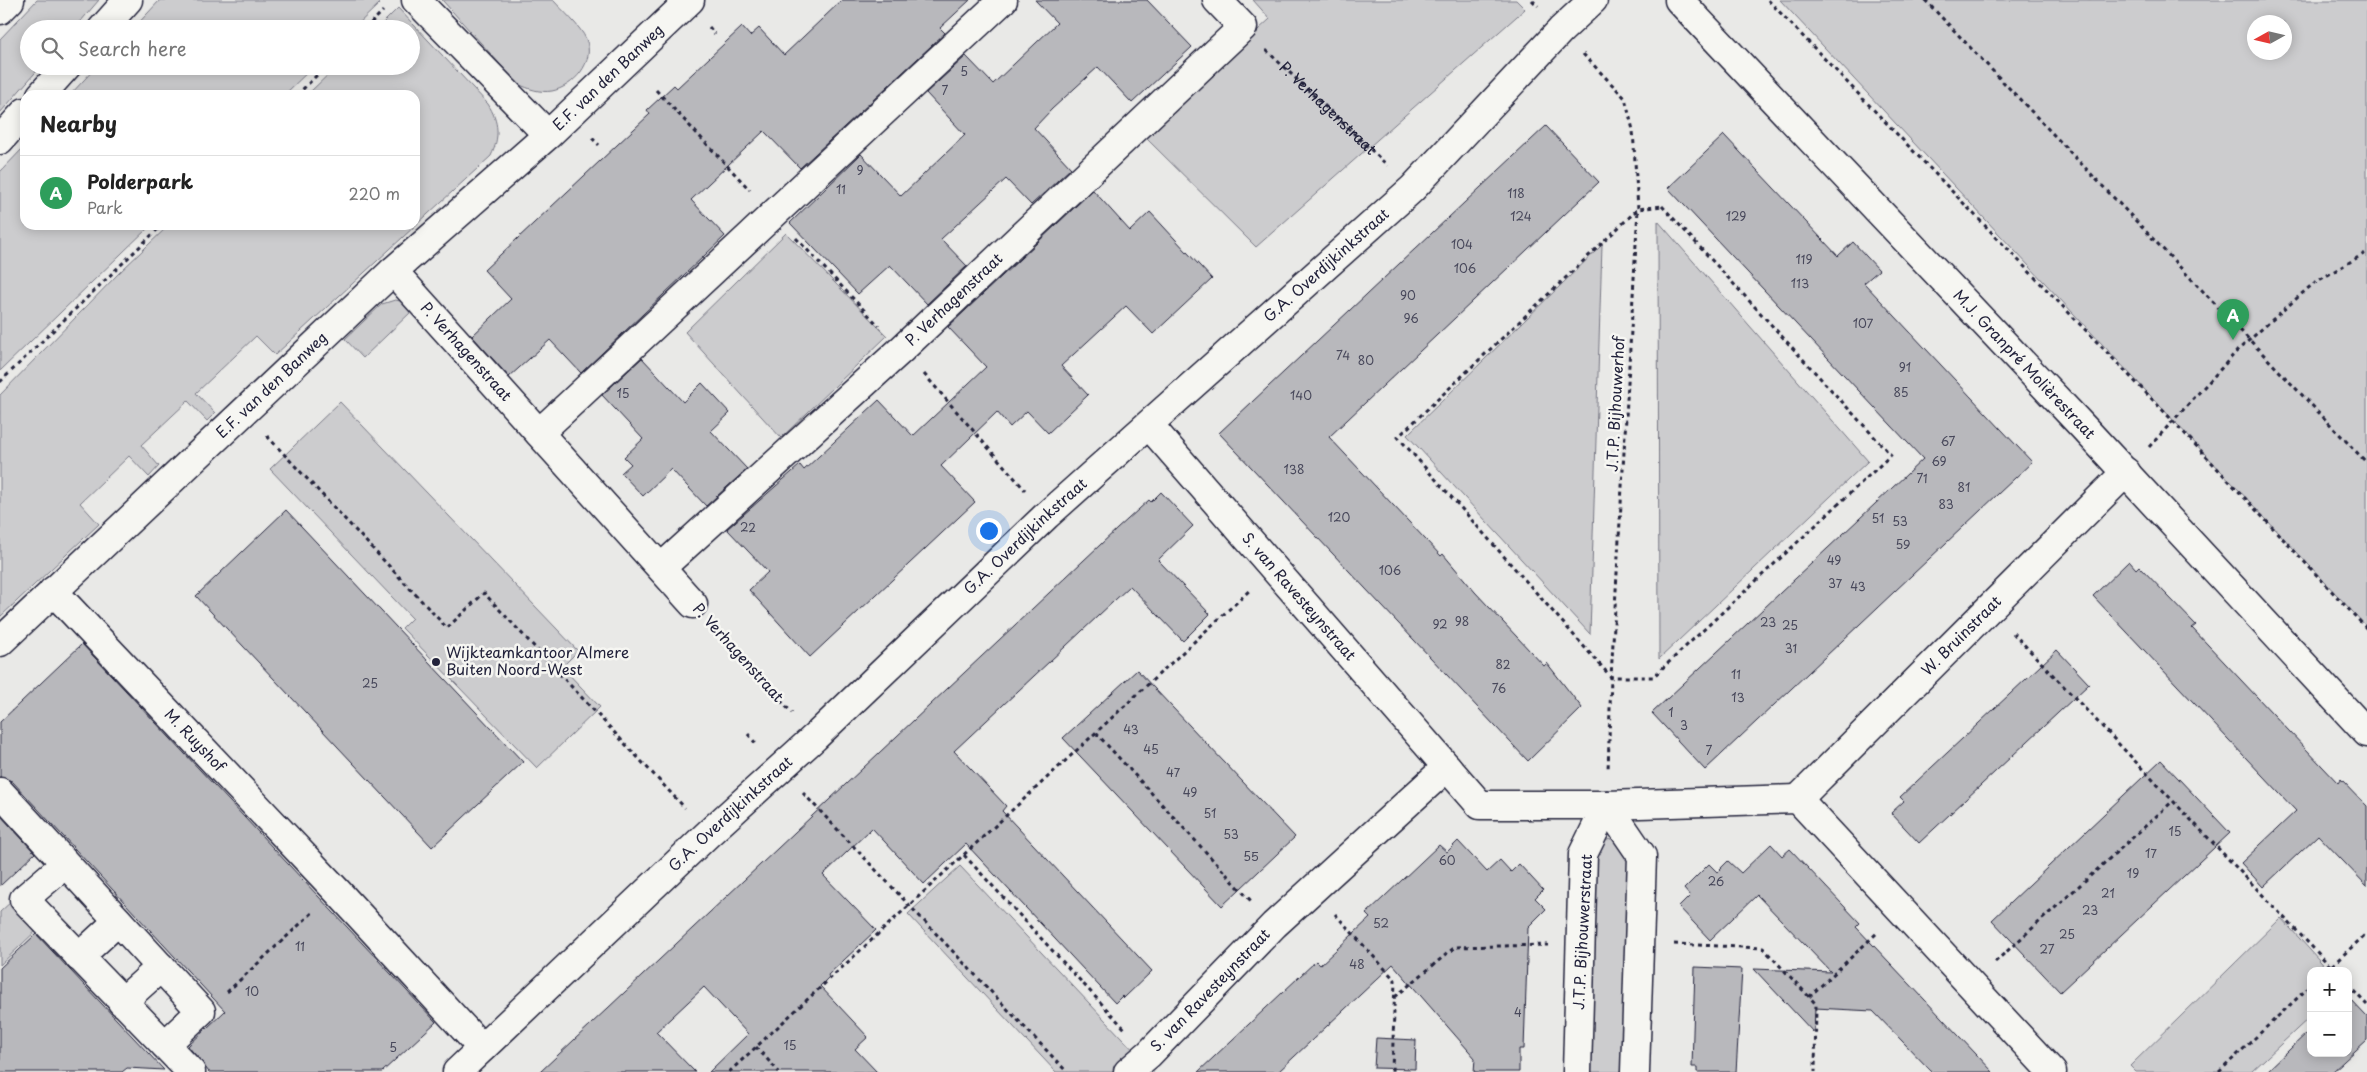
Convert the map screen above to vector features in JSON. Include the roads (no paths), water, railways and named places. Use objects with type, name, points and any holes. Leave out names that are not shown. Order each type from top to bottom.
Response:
[{"type":"street","points":[[0,10],[10,0]]},
{"type":"street","points":[[110,20],[128,0]]},
{"type":"street","name":"E.F. van den Banweg","points":[[416,0],[548,135]]},
{"type":"street","name":"E.F. van den Banweg","points":[[0,642],[393,271],[548,135],[690,0]]},
{"type":"street","points":[[540,433],[1003,0]]},
{"type":"street","name":"P. Verhagenstraat","points":[[662,567],[902,349],[1243,27],[1217,0]]},
{"type":"street","name":"G.A. Overdijkinkstraat","points":[[457,1072],[710,833],[815,738],[1047,515],[1412,189],[1561,30],[1593,0]]},
{"type":"street","name":"M.J. Granpré Molièrestraat","points":[[1679,0],[2126,472],[2367,733]]},
{"type":"street","points":[[45,90],[59,75]]},
{"type":"street","points":[[0,140],[20,118]]},
{"type":"street","name":"P. Verhagenstraat","points":[[393,271],[662,567],[693,604]]},
{"type":"street","name":"S. van Ravesteynstraat","points":[[1149,425],[1480,805],[1607,805]]},
{"type":"street","name":"W. Bruinstraat","points":[[1798,799],[2126,472]]},
{"type":"street","name":"M. Ruyshof","points":[[53,591],[337,891],[482,1048]]},
{"type":"street","name":"S. van Ravesteynstraat","points":[[1128,1072],[1148,1054],[1274,925],[1447,767]]},
{"type":"street","points":[[0,792],[201,1011],[165,1044]]},
{"type":"street","points":[[1607,805],[1798,799],[2052,1072]]},
{"type":"street","points":[[1607,805],[1642,856],[1635,1072]]},
{"type":"street","name":"J.T.P. Bijhouwerstraat","points":[[1577,1072],[1583,854],[1607,805]]},
{"type":"street","points":[[65,864],[24,899],[191,1072]]},
{"type":"street","points":[[78,956],[118,921]]},
{"type":"street","points":[[122,1002],[161,967]]},
{"type":"place","name":"Polderpark","points":[[2233,340]]},
{"type":"place","name":"Wijkteamkantoor Almere Buiten Noord-West","points":[[436,662]]}]
